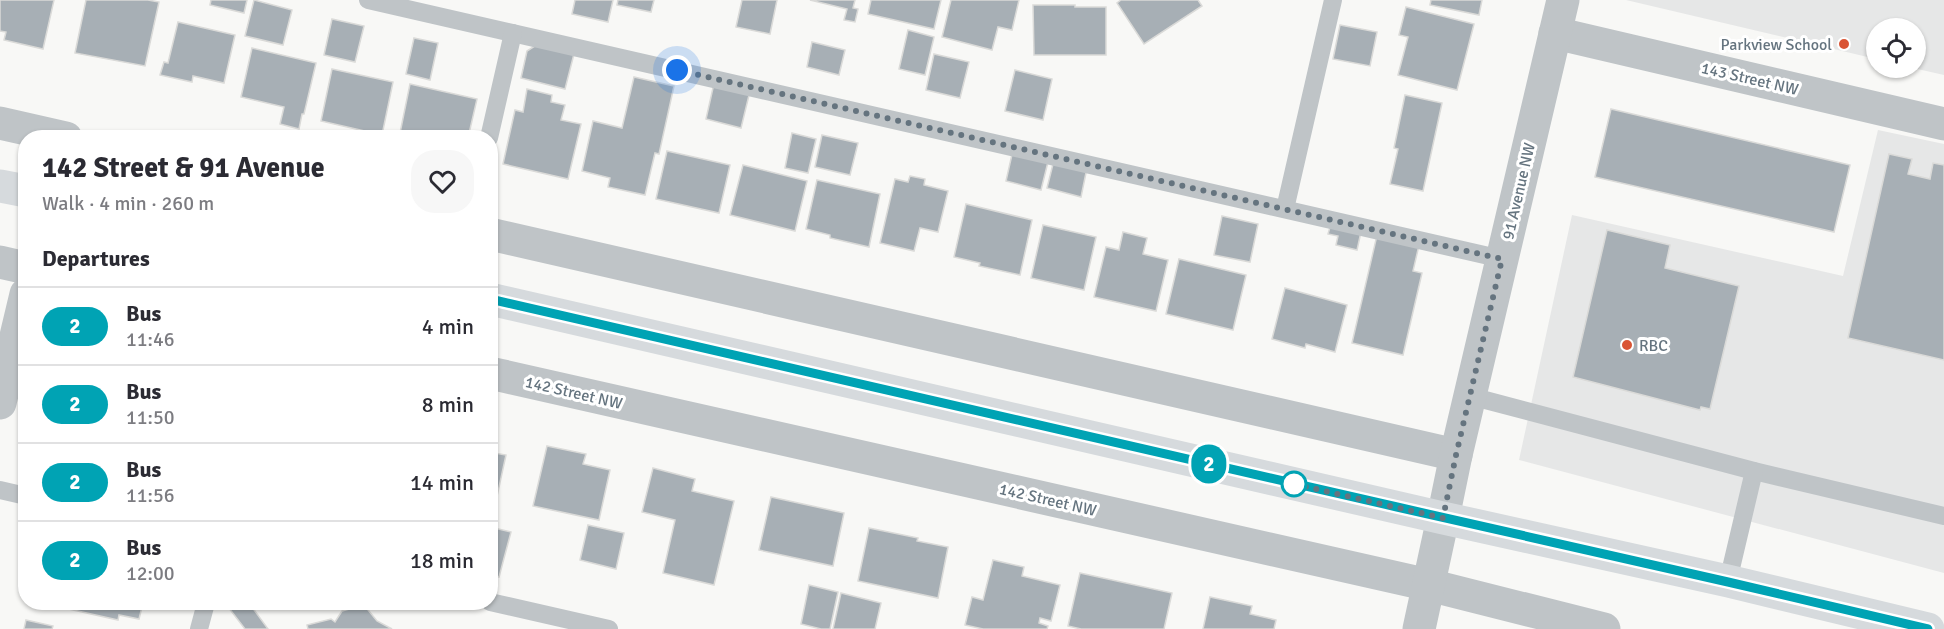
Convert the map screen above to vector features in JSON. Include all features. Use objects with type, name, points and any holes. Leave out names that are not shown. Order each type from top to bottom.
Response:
[{"type":"main road","points":[[0,186],[18,189]]},
{"type":"main road","points":[[498,301],[1928,629]]},
{"type":"street","name":"91 Avenue NW","points":[[1419,629],[1456,455],[1563,0]]},
{"type":"street","name":"143 Street NW","points":[[1556,33],[1944,124]]},
{"type":"street","points":[[0,123],[31,130]]},
{"type":"street","points":[[498,236],[1456,455]]},
{"type":"street","points":[[0,262],[18,266]]},
{"type":"street","points":[[0,403],[18,328]]},
{"type":"street","name":"142 Street NW","points":[[498,375],[1429,585],[1604,629]]},
{"type":"lane","points":[[368,0],[1502,259]]},
{"type":"lane","points":[[1285,209],[1333,0]]},
{"type":"lane","points":[[491,130],[513,33]]},
{"type":"lane","points":[[1470,396],[1754,471],[1944,516]]},
{"type":"lane","points":[[1728,582],[1754,471]]},
{"type":"lane","points":[[0,490],[18,494]]},
{"type":"lane","points":[[498,604],[609,629]]},
{"type":"lane","points":[[199,629],[204,610]]},
{"type":"shaded area","name":"Parkview School","points":[[1626,0],[1944,0],[1944,75],[1926,71],[1926,18],[1866,18],[1866,57]]},
{"type":"shaded area","points":[[1878,130],[1944,144],[1944,573],[1519,460],[1572,215],[1843,276]]},
{"type":"building","points":[[0,0],[54,0],[43,49],[4,40],[6,32],[0,31]]},
{"type":"building","points":[[86,0],[159,2],[145,66],[75,53]]},
{"type":"building","points":[[211,0],[247,0],[244,13],[210,5]]},
{"type":"building","points":[[254,0],[292,10],[283,45],[245,36]]},
{"type":"building","points":[[575,0],[613,0],[608,22],[572,14]]},
{"type":"building","points":[[618,0],[654,0],[651,12],[617,5]]},
{"type":"building","points":[[742,0],[777,0],[770,34],[736,27]]},
{"type":"building","points":[[810,0],[855,0],[853,8],[858,9],[855,22],[844,20],[847,9]]},
{"type":"building","points":[[871,0],[941,0],[934,29],[868,14]]},
{"type":"building","points":[[951,0],[1019,0],[1012,30],[998,27],[992,50],[942,37]]},
{"type":"building","points":[[1121,0],[1198,0],[1202,6],[1144,44],[1117,3]]},
{"type":"building","points":[[1431,0],[1482,0],[1479,15],[1430,5]]},
{"type":"building","points":[[1033,5],[1106,7],[1106,55],[1034,55]]},
{"type":"building","points":[[1406,7],[1474,24],[1457,90],[1398,75],[1408,37],[1399,35]]},
{"type":"building","points":[[332,19],[364,26],[355,62],[324,55]]},
{"type":"building","points":[[178,22],[235,35],[224,83],[193,76],[192,82],[160,75],[164,62],[168,63]]},
{"type":"building","points":[[1340,25],[1377,32],[1370,66],[1333,59]]},
{"type":"building","points":[[908,30],[934,37],[925,75],[899,69]]},
{"type":"building","points":[[414,38],[438,43],[430,80],[406,74]]},
{"type":"building","points":[[541,42],[575,50],[565,89],[521,78],[527,51]]},
{"type":"building","points":[[812,42],[845,50],[839,75],[807,67]]},
{"type":"building","points":[[252,48],[316,63],[299,129],[280,124],[284,107],[241,97]]},
{"type":"building","points":[[934,54],[969,62],[960,98],[926,90]]},
{"type":"building","points":[[332,69],[393,82],[383,130],[360,130],[321,121]]},
{"type":"building","points":[[1015,70],[1052,79],[1043,120],[1005,111]]},
{"type":"building","points":[[634,77],[674,86],[659,154],[655,153],[645,195],[608,187],[610,178],[582,171],[593,121],[622,128]]},
{"type":"building","points":[[715,79],[751,87],[741,128],[706,119]]},
{"type":"building","points":[[410,84],[477,99],[470,130],[401,130]]},
{"type":"building","points":[[527,89],[552,95],[551,102],[565,105],[561,120],[581,124],[568,179],[503,164],[515,110],[523,112]]},
{"type":"building","points":[[1405,95],[1442,103],[1423,191],[1390,184],[1398,149],[1394,148]]},
{"type":"building","points":[[1611,109],[1850,165],[1834,232],[1595,177]]},
{"type":"building","points":[[792,133],[816,139],[808,173],[785,168]]},
{"type":"building","points":[[822,135],[858,143],[850,175],[815,167]]},
{"type":"building","points":[[1013,150],[1049,158],[1041,190],[1006,181]]},
{"type":"building","points":[[667,151],[730,165],[719,213],[656,199]]},
{"type":"building","points":[[1889,154],[1912,159],[1908,174],[1930,179],[1933,163],[1944,165],[1944,360],[1848,338]]},
{"type":"building","points":[[1054,160],[1087,168],[1081,197],[1047,188]]},
{"type":"building","points":[[743,165],[807,181],[795,231],[730,215]]},
{"type":"building","points":[[910,176],[925,179],[924,185],[948,191],[938,232],[920,228],[914,251],[880,243],[895,179],[908,182]]},
{"type":"building","points":[[817,180],[880,194],[869,247],[830,238],[830,235],[806,229]]},
{"type":"building","points":[[966,204],[1032,220],[1020,275],[979,266],[980,263],[954,257]]},
{"type":"building","points":[[1222,216],[1258,224],[1250,262],[1214,255]]},
{"type":"building","points":[[1331,224],[1361,232],[1357,250],[1336,245],[1338,236],[1328,234]]},
{"type":"building","points":[[1043,225],[1096,237],[1084,290],[1031,278]]},
{"type":"building","points":[[1607,230],[1670,245],[1665,268],[1739,286],[1710,409],[1701,407],[1700,410],[1573,377]]},
{"type":"building","points":[[1378,231],[1420,241],[1413,271],[1422,273],[1403,355],[1352,343]]},
{"type":"building","points":[[1123,232],[1147,238],[1143,254],[1168,260],[1156,311],[1094,297],[1106,247],[1119,250]]},
{"type":"building","points":[[1179,259],[1246,275],[1233,330],[1166,314]]},
{"type":"building","points":[[1285,288],[1347,305],[1335,352],[1306,344],[1305,348],[1272,339]]},
{"type":"building","points":[[547,446],[586,454],[583,464],[610,470],[599,520],[533,506]]},
{"type":"building","points":[[498,454],[506,455],[498,492]]},
{"type":"building","points":[[653,468],[695,479],[692,491],[734,501],[714,585],[663,573],[675,520],[642,512]]},
{"type":"building","points":[[771,497],[844,513],[833,566],[759,550]]},
{"type":"building","points":[[588,525],[624,533],[616,569],[580,560]]},
{"type":"building","points":[[869,528],[948,547],[938,598],[858,581]]},
{"type":"building","points":[[498,529],[511,532],[498,577]]},
{"type":"building","points":[[993,560],[1024,567],[1022,576],[1060,585],[1051,621],[1040,618],[1039,623],[1048,626],[1047,629],[983,629],[965,625],[972,597],[983,600]]},
{"type":"building","points":[[1080,573],[1172,593],[1164,629],[1081,629],[1068,626]]},
{"type":"building","points":[[809,585],[838,592],[830,629],[801,624]]},
{"type":"building","points":[[841,593],[881,603],[875,629],[833,629]]},
{"type":"building","points":[[1210,597],[1252,606],[1250,614],[1276,620],[1274,629],[1203,629]]},
{"type":"building","points":[[73,610],[141,610],[139,619],[119,615],[118,620]]},
{"type":"building","points":[[230,610],[254,610],[268,629],[245,629]]},
{"type":"building","points":[[368,610],[377,621],[392,629],[308,629],[307,625],[331,619],[335,622],[342,611]]},
{"type":"building","points":[[26,620],[53,626],[52,629],[24,629]]},
{"type":"bus line","name":"2","points":[[498,301],[1928,629]]},
{"type":"place","name":"Parkview School","points":[[1844,44]]},
{"type":"place","name":"RBC","points":[[1627,345]]},
{"type":"route","points":[[677,70],[1502,259],[1443,518],[1294,484]]}]
